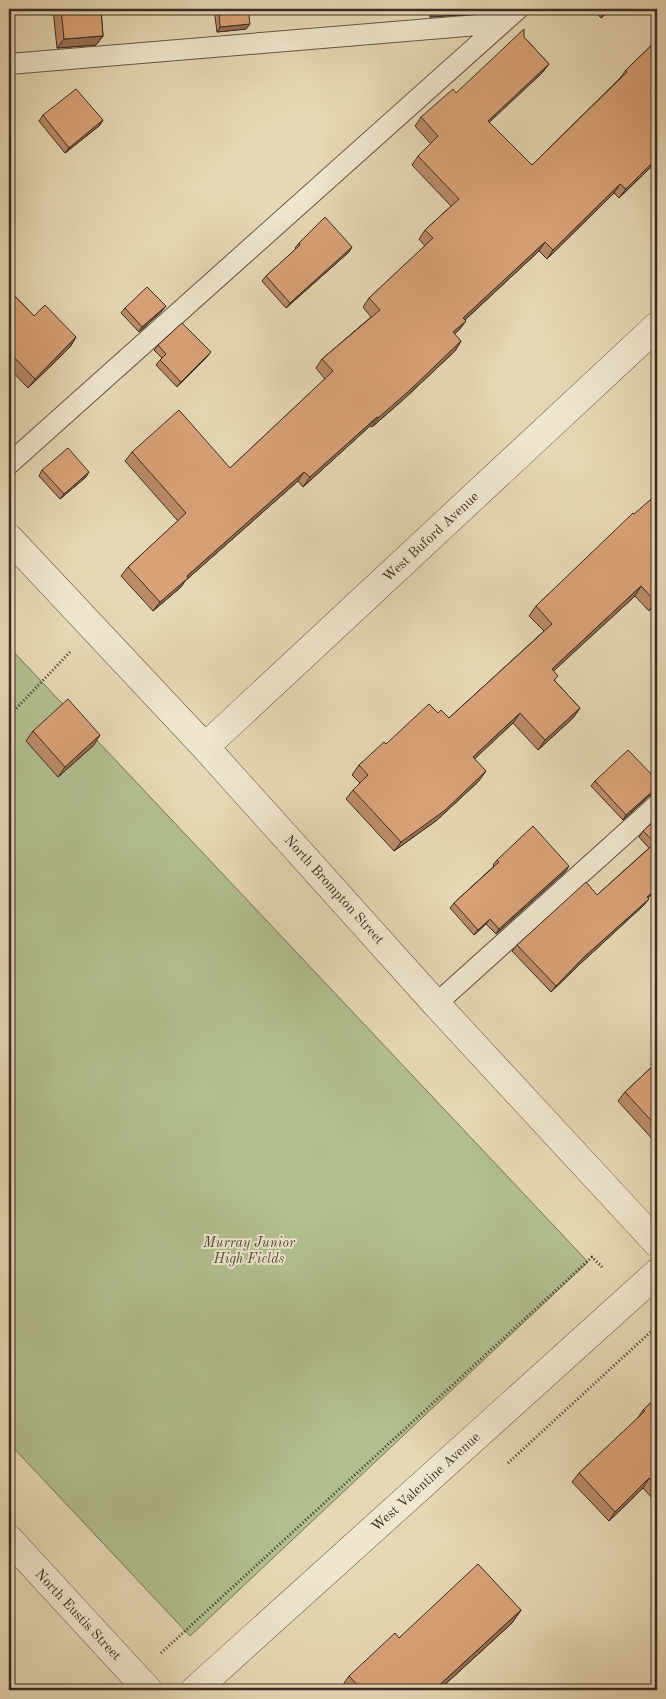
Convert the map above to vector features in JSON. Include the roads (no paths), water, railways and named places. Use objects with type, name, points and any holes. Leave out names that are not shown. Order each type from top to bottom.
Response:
[{"type":"street","name":"West Buford Avenue","points":[[205,747],[657,326]]},
{"type":"street","name":"North Brompton Street","points":[[9,538],[205,747],[436,1004],[657,1243]]},
{"type":"street","name":"West Valentine Avenue","points":[[195,1690],[657,1273]]},
{"type":"street","name":"North Eustis Street","points":[[9,1539],[148,1690]]},
{"type":"lane","points":[[9,464],[518,9]]},
{"type":"lane","points":[[9,64],[502,24]]},
{"type":"lane","points":[[436,1004],[657,805]]},
{"type":"park label","name":"Murray Junior High Fields","points":[[249,1252]]}]
